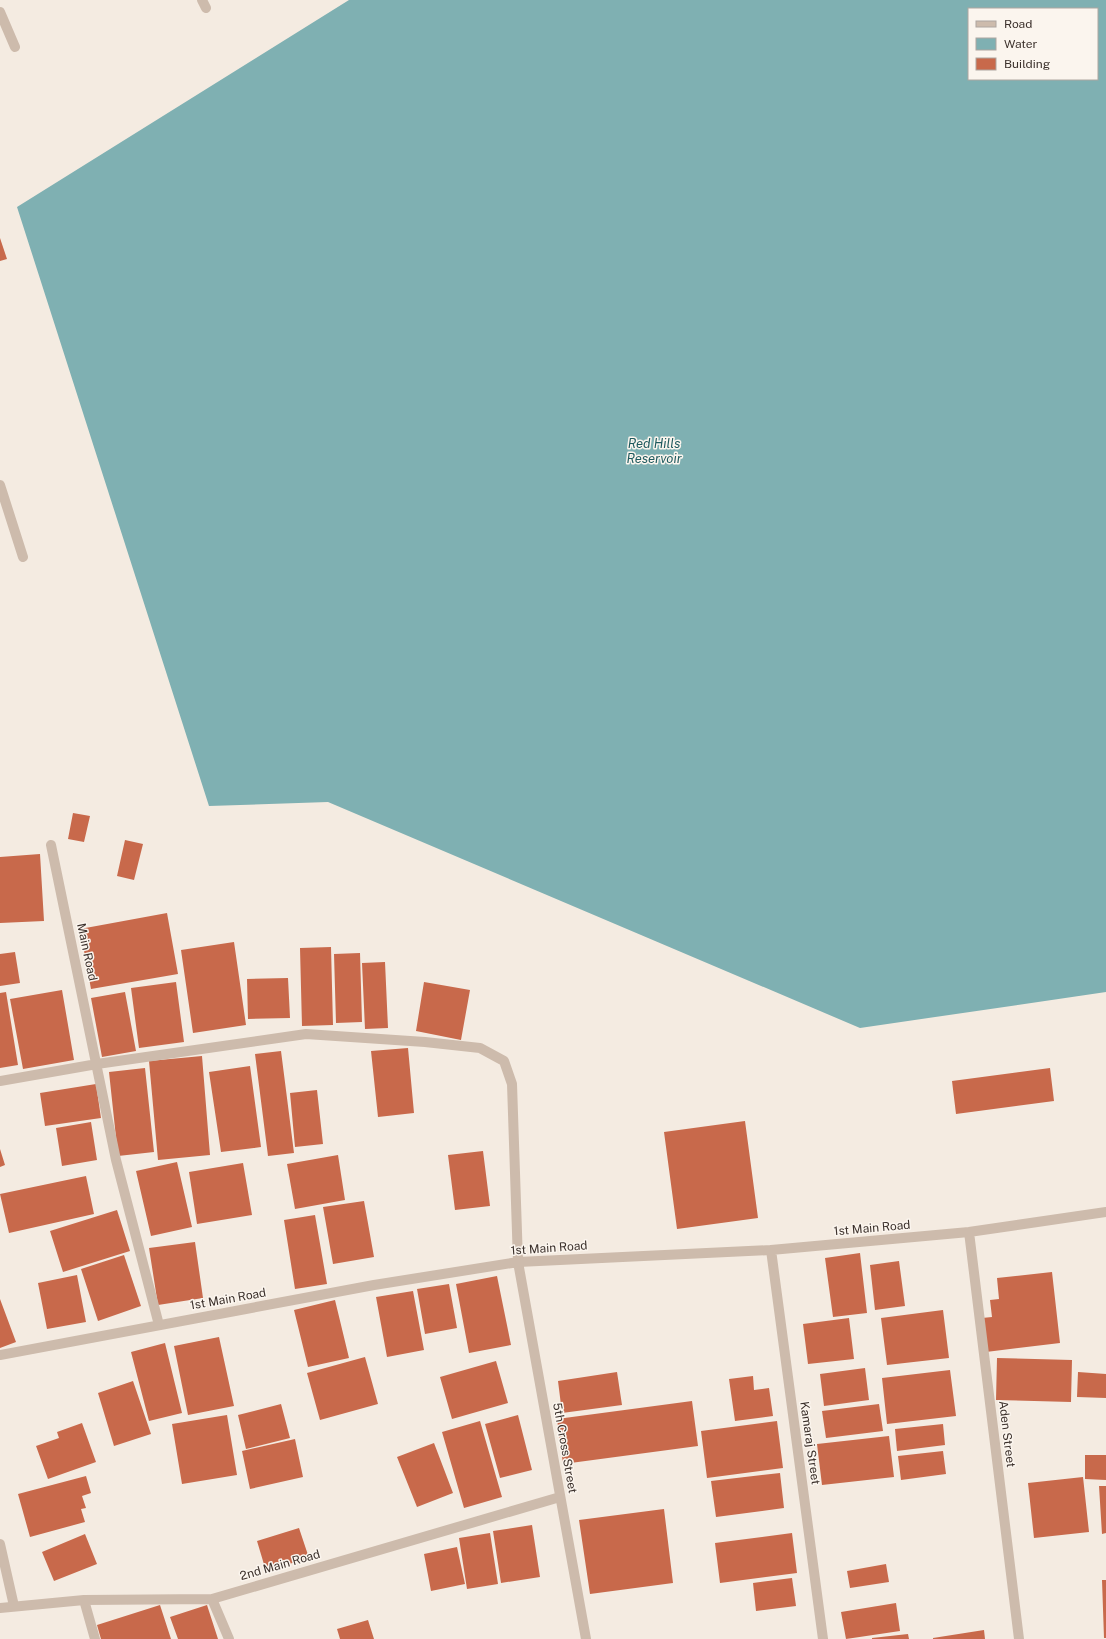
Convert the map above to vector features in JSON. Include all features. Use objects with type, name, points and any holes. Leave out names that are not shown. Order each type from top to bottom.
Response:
[{"type":"street","points":[[0,12],[15,47]]},
{"type":"street","points":[[0,485],[23,557]]},
{"type":"street","name":"Main Road","points":[[51,845],[116,1160],[159,1325]]},
{"type":"street","name":"5th Cross Street","points":[[0,1081],[97,1064],[306,1034],[424,1042],[480,1048],[504,1061],[512,1084],[518,1262],[586,1639]]},
{"type":"street","name":"1st Main Road","points":[[0,1355],[374,1285],[518,1262],[771,1250],[969,1232],[1106,1212]]},
{"type":"street","name":"Aden Street","points":[[969,1232],[1019,1639]]},
{"type":"street","name":"Kamaraj Street","points":[[771,1250],[823,1639]]},
{"type":"street","name":"2nd Main Road","points":[[0,1608],[84,1600],[212,1599],[560,1497]]},
{"type":"street","points":[[0,1544],[14,1606]]},
{"type":"street","points":[[212,1599],[229,1639]]},
{"type":"street","points":[[84,1600],[95,1639]]},
{"type":"water","name":"Red Hills Reservoir","points":[[349,0],[1106,0],[1106,992],[860,1028],[328,802],[209,806],[17,207]]},
{"type":"building","points":[[0,238],[7,259],[0,261]]},
{"type":"building","points":[[73,813],[90,816],[84,842],[68,839]]},
{"type":"building","points":[[125,840],[143,844],[134,880],[117,876]]},
{"type":"building","points":[[40,854],[44,921],[0,923],[0,857]]},
{"type":"building","points":[[167,913],[178,974],[91,989],[80,929]]},
{"type":"building","points":[[234,942],[246,1025],[193,1033],[181,950]]},
{"type":"building","points":[[331,947],[333,1025],[302,1026],[300,948]]},
{"type":"building","points":[[15,952],[20,983],[0,986],[0,954]]},
{"type":"building","points":[[360,953],[362,1022],[336,1023],[334,954]]},
{"type":"building","points":[[385,962],[388,1028],[365,1029],[362,963]]},
{"type":"building","points":[[288,978],[290,1018],[248,1019],[247,979]]},
{"type":"building","points":[[176,982],[184,1042],[139,1048],[131,988]]},
{"type":"building","points":[[424,982],[470,990],[461,1040],[416,1031]]},
{"type":"building","points":[[62,990],[74,1060],[23,1069],[10,999]]},
{"type":"building","points":[[6,992],[18,1065],[0,1068],[0,993]]},
{"type":"building","points":[[125,992],[136,1051],[102,1057],[91,998]]},
{"type":"building","points":[[408,1048],[414,1113],[378,1117],[371,1051]]},
{"type":"building","points":[[281,1051],[294,1153],[268,1156],[255,1054]]},
{"type":"building","points":[[202,1056],[210,1155],[158,1160],[149,1061]]},
{"type":"building","points":[[250,1066],[261,1147],[221,1152],[209,1072]]},
{"type":"building","points":[[145,1068],[154,1152],[118,1156],[109,1072]]},
{"type":"building","points":[[1050,1068],[1054,1101],[956,1114],[952,1081]]},
{"type":"building","points":[[96,1084],[101,1118],[45,1126],[40,1093]]},
{"type":"building","points":[[317,1090],[323,1144],[295,1147],[290,1093]]},
{"type":"building","points":[[745,1121],[758,1218],[677,1229],[664,1132]]},
{"type":"building","points":[[91,1122],[97,1160],[62,1166],[56,1128]]},
{"type":"building","points":[[0,1149],[5,1165],[0,1167]]},
{"type":"building","points":[[483,1151],[490,1206],[455,1210],[448,1155]]},
{"type":"building","points":[[338,1155],[345,1200],[295,1209],[287,1164]]},
{"type":"building","points":[[177,1162],[192,1227],[151,1236],[136,1171]]},
{"type":"building","points":[[243,1163],[252,1215],[197,1224],[189,1172]]},
{"type":"building","points":[[86,1176],[94,1214],[9,1233],[0,1194]]},
{"type":"building","points":[[364,1201],[374,1257],[333,1264],[323,1207]]},
{"type":"building","points":[[117,1210],[130,1251],[63,1272],[50,1231]]},
{"type":"building","points":[[315,1215],[327,1284],[295,1289],[284,1220]]},
{"type":"building","points":[[195,1242],[203,1298],[158,1305],[149,1248]]},
{"type":"building","points":[[860,1253],[867,1313],[833,1317],[825,1258]]},
{"type":"building","points":[[124,1255],[141,1306],[98,1321],[81,1269]]},
{"type":"building","points":[[899,1261],[905,1306],[875,1310],[870,1265]]},
{"type":"building","points":[[1052,1272],[1060,1343],[986,1352],[982,1318],[992,1317],[990,1300],[999,1299],[997,1278]]},
{"type":"building","points":[[77,1275],[86,1322],[47,1329],[38,1283]]},
{"type":"building","points":[[497,1276],[511,1345],[469,1353],[456,1284]]},
{"type":"building","points":[[449,1284],[457,1328],[425,1334],[417,1289]]},
{"type":"building","points":[[413,1291],[424,1350],[387,1357],[376,1297]]},
{"type":"building","points":[[0,1299],[16,1342],[0,1348]]},
{"type":"building","points":[[335,1300],[349,1358],[308,1367],[294,1310]]},
{"type":"building","points":[[943,1310],[949,1358],[887,1365],[881,1318]]},
{"type":"building","points":[[849,1318],[854,1359],[808,1364],[803,1324]]},
{"type":"building","points":[[219,1337],[234,1406],[188,1415],[174,1346]]},
{"type":"building","points":[[165,1343],[182,1413],[149,1421],[131,1352]]},
{"type":"building","points":[[365,1357],[378,1404],[320,1420],[307,1373]]},
{"type":"building","points":[[997,1358],[1072,1360],[1071,1402],[996,1400]]},
{"type":"building","points":[[496,1361],[508,1403],[452,1419],[440,1377]]},
{"type":"building","points":[[865,1368],[869,1400],[824,1406],[820,1374]]},
{"type":"building","points":[[950,1370],[956,1416],[887,1424],[882,1378]]},
{"type":"building","points":[[617,1372],[622,1405],[562,1413],[558,1381]]},
{"type":"building","points":[[1078,1372],[1106,1374],[1106,1398],[1077,1397]]},
{"type":"building","points":[[753,1376],[754,1390],[769,1388],[773,1416],[735,1421],[729,1379]]},
{"type":"building","points":[[133,1381],[151,1434],[114,1446],[98,1393]]},
{"type":"building","points":[[692,1401],[698,1446],[563,1464],[557,1419]]},
{"type":"building","points":[[281,1404],[290,1438],[246,1449],[238,1415]]},
{"type":"building","points":[[879,1404],[883,1431],[826,1438],[822,1411]]},
{"type":"building","points":[[227,1415],[237,1475],[182,1484],[172,1424]]},
{"type":"building","points":[[518,1415],[532,1470],[500,1478],[485,1424]]},
{"type":"building","points":[[480,1421],[502,1497],[464,1508],[442,1432]]},
{"type":"building","points":[[777,1421],[783,1468],[707,1478],[701,1431]]},
{"type":"building","points":[[82,1423],[96,1462],[48,1479],[36,1446],[59,1438],[57,1432]]},
{"type":"building","points":[[943,1424],[945,1445],[897,1451],[895,1429]]},
{"type":"building","points":[[889,1436],[894,1477],[822,1485],[817,1444]]},
{"type":"building","points":[[295,1439],[303,1477],[250,1489],[242,1451]]},
{"type":"building","points":[[434,1443],[453,1493],[417,1507],[397,1457]]},
{"type":"building","points":[[943,1451],[946,1474],[901,1480],[898,1456]]},
{"type":"building","points":[[1085,1455],[1106,1455],[1106,1480],[1085,1479]]},
{"type":"building","points":[[780,1473],[784,1508],[716,1517],[711,1481]]},
{"type":"building","points":[[86,1476],[91,1493],[82,1496],[86,1508],[81,1509],[85,1522],[30,1537],[18,1494]]},
{"type":"building","points":[[1083,1477],[1089,1532],[1034,1538],[1028,1483]]},
{"type":"building","points":[[1099,1486],[1106,1486],[1106,1533],[1102,1534]]},
{"type":"building","points":[[664,1509],[673,1583],[590,1594],[579,1520]]},
{"type":"building","points":[[532,1525],[540,1577],[501,1583],[493,1531]]},
{"type":"building","points":[[299,1528],[309,1558],[266,1571],[257,1541]]},
{"type":"building","points":[[490,1533],[498,1584],[467,1589],[459,1538]]},
{"type":"building","points":[[792,1533],[797,1573],[720,1583],[715,1543]]},
{"type":"building","points":[[85,1534],[97,1564],[54,1581],[42,1552]]},
{"type":"building","points":[[457,1547],[465,1584],[431,1591],[424,1554]]},
{"type":"building","points":[[886,1564],[889,1582],[850,1588],[847,1571]]},
{"type":"building","points":[[792,1578],[796,1606],[756,1611],[753,1583]]},
{"type":"building","points":[[1102,1580],[1106,1580],[1106,1638],[1104,1638]]},
{"type":"building","points":[[896,1603],[900,1631],[846,1639],[841,1612]]},
{"type":"building","points":[[160,1605],[171,1639],[101,1639],[97,1625]]},
{"type":"building","points":[[207,1605],[218,1639],[178,1639],[170,1617]]},
{"type":"building","points":[[368,1620],[374,1639],[340,1639],[337,1629]]},
{"type":"building","points":[[984,1630],[985,1639],[933,1639],[933,1638]]},
{"type":"building","points":[[908,1634],[909,1639],[872,1639],[872,1638]]}]
